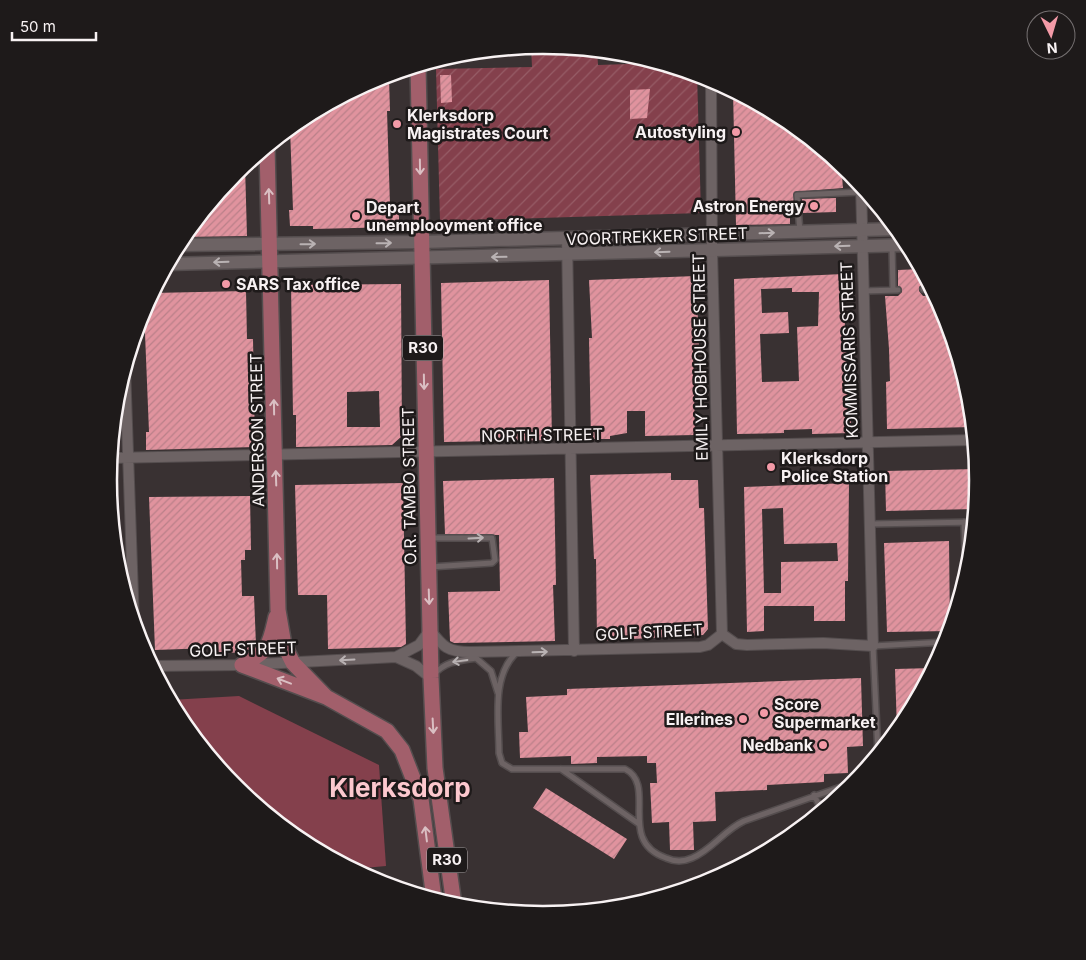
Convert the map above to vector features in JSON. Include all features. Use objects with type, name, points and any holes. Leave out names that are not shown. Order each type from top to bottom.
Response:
[{"type":"main road","name":"O.R. TAMBO STREET","points":[[418,72],[431,678],[435,768],[453,896]]},
{"type":"main road","name":"ANDERSON STREET","points":[[267,156],[278,610],[284,645],[293,663],[326,698]]},
{"type":"main road","points":[[242,665],[264,654],[278,610]]},
{"type":"main road","points":[[242,665],[326,698]]},
{"type":"main road","name":"R30","points":[[326,698],[387,731],[402,750],[421,799],[433,892]]},
{"type":"street","name":"EMILY HOBHOUSE STREET","points":[[711,88],[712,250],[722,634]]},
{"type":"street","name":"KOMMISSARIS STREET","points":[[861,197],[873,646]]},
{"type":"street","name":"VOORTREKKER STREET","points":[[188,245],[421,242],[887,230]]},
{"type":"street","points":[[567,238],[574,651]]},
{"type":"street","name":"VOORTREKKER STREET","points":[[176,264],[421,259],[898,245]]},
{"type":"street","points":[[126,394],[133,596]]},
{"type":"street","name":"NORTH STREET","points":[[118,458],[570,450],[967,440]]},
{"type":"street","name":"GOLF STREET","points":[[160,666],[242,665],[396,657],[418,645],[430,630],[442,645],[454,652],[516,653],[700,647],[708,645],[722,634],[736,644],[747,645],[823,643],[873,646]]},
{"type":"street","name":"GOLF STREET","points":[[396,657],[416,666],[431,678]]},
{"type":"lane","points":[[800,232],[798,195],[853,189]]},
{"type":"lane","points":[[863,291],[896,290],[892,245]]},
{"type":"lane","points":[[870,524],[964,522],[965,543]]},
{"type":"lane","points":[[427,538],[492,538],[495,560],[492,563],[428,567]]},
{"type":"lane","name":"GOLF STREET","points":[[873,646],[937,642]]},
{"type":"lane","name":"KOMMISSARIS STREET","points":[[873,646],[878,743]]},
{"type":"lane","points":[[516,653],[504,668],[499,700],[499,753],[502,763],[512,769],[625,769],[630,771],[638,785],[638,824],[641,836],[650,849],[672,860],[688,860],[703,853],[731,827],[837,788]]},
{"type":"lane","points":[[431,678],[449,663],[476,658],[491,672],[499,700]]},
{"type":"lane","points":[[561,769],[638,824]]},
{"type":"lane","points":[[814,795],[819,804]]},
{"type":"shaded area","points":[[531,54],[597,57],[598,65],[634,64],[697,83],[701,213],[440,221],[436,69],[532,67]]},
{"type":"shaded area","points":[[239,696],[379,765],[386,866],[367,868],[354,862],[306,834],[284,818],[262,800],[223,761],[205,739],[178,700]]},
{"type":"building","points":[[440,75],[451,75],[452,102],[441,103]]},
{"type":"building","points":[[389,82],[390,111],[387,111],[390,205],[399,208],[399,223],[396,223],[396,227],[313,229],[313,226],[290,226],[289,210],[293,210],[290,137],[330,111]]},
{"type":"building","points":[[650,89],[647,118],[630,119],[630,90]]},
{"type":"building","points":[[733,99],[780,126],[802,142],[842,177],[843,188],[794,192],[794,213],[790,213],[790,224],[736,225]]},
{"type":"building","points":[[245,176],[247,236],[193,237],[223,199]]},
{"type":"building","points":[[836,198],[836,212],[803,213],[802,199]]},
{"type":"building","points":[[913,269],[922,285],[919,287],[919,291],[923,296],[927,296],[937,317],[955,370],[966,427],[887,429],[886,382],[890,381],[885,296],[898,296],[902,292],[901,287],[898,286],[898,270]]},
{"type":"building","points":[[843,274],[845,326],[849,326],[851,433],[812,434],[812,429],[784,430],[784,433],[737,434],[734,279]],"holes":[[[792,288],[792,292],[819,292],[818,326],[797,327],[799,381],[762,382],[760,334],[789,333],[788,312],[762,313],[761,289]]]},
{"type":"building","points":[[696,276],[699,345],[693,346],[695,435],[645,436],[645,411],[627,411],[627,433],[610,436],[610,439],[591,439],[589,338],[592,338],[589,280]]},
{"type":"building","points":[[549,280],[552,440],[444,442],[441,283]]},
{"type":"building","points":[[401,284],[402,436],[392,445],[296,447],[296,415],[293,415],[291,285]],"holes":[[[379,391],[380,427],[347,427],[347,392]]]},
{"type":"building","points":[[246,291],[247,339],[253,339],[255,447],[146,450],[146,432],[149,432],[145,328],[160,293]]},
{"type":"building","points":[[969,469],[968,509],[886,511],[885,471]]},
{"type":"building","points":[[671,473],[671,480],[698,480],[699,508],[704,508],[708,629],[703,635],[597,641],[596,559],[594,559],[590,475]]},
{"type":"building","points":[[554,478],[556,585],[553,585],[555,641],[454,643],[450,641],[448,592],[500,591],[499,535],[445,534],[443,481]]},
{"type":"building","points":[[403,483],[406,644],[401,647],[328,649],[327,595],[298,595],[295,485]]},
{"type":"building","points":[[849,483],[848,581],[845,581],[845,621],[814,621],[814,606],[764,606],[764,631],[747,632],[744,487]],"holes":[[[783,508],[784,544],[837,543],[838,561],[781,562],[781,593],[764,593],[762,509]]]},
{"type":"building","points":[[250,496],[251,550],[245,550],[245,560],[241,560],[242,596],[254,596],[256,645],[245,652],[211,654],[211,648],[155,650],[149,497]]},
{"type":"building","points":[[949,541],[950,608],[942,631],[887,632],[884,543]]},
{"type":"building","points":[[925,668],[897,718],[895,669]]},
{"type":"building","points":[[861,678],[863,746],[847,747],[848,773],[824,774],[824,782],[767,785],[767,790],[715,792],[716,821],[693,822],[694,850],[670,850],[669,822],[652,823],[650,783],[657,783],[656,763],[647,763],[647,756],[597,757],[597,763],[571,764],[571,756],[520,758],[519,732],[528,732],[526,697],[567,695],[567,689]]},
{"type":"building","points":[[546,788],[627,839],[614,859],[533,808]]},
{"type":"place","name":"Klerksdorp Magistrates Court","points":[[397,124]]},
{"type":"place","name":"Autostyling","points":[[736,132]]},
{"type":"place","name":"Astron Energy","points":[[814,206]]},
{"type":"place","name":"Depart unemplooyment office","points":[[356,216]]},
{"type":"place","name":"SARS Tax office","points":[[226,284]]},
{"type":"place","name":"Klerksdorp Police Station","points":[[771,467]]},
{"type":"place","name":"Score Supermarket","points":[[764,713]]},
{"type":"place","name":"Ellerines","points":[[743,719]]},
{"type":"place","name":"Nedbank","points":[[823,745]]},
{"type":"district","name":"Klerksdorp","points":[[400,788]]}]
